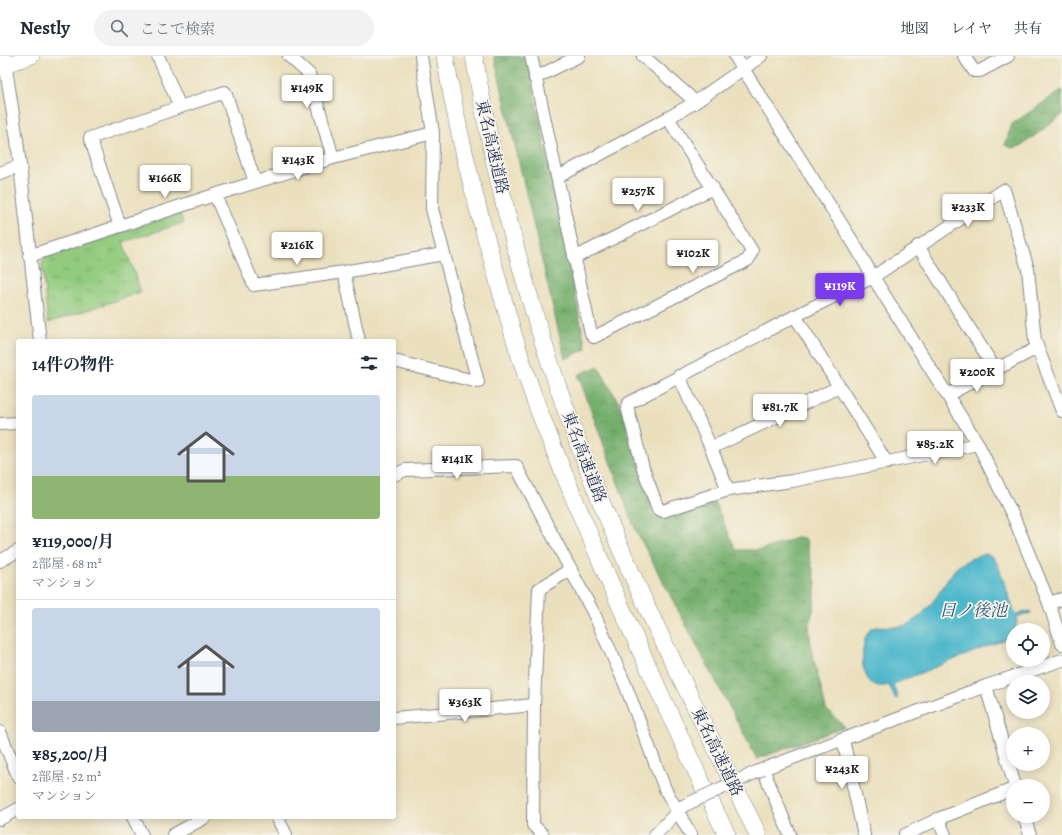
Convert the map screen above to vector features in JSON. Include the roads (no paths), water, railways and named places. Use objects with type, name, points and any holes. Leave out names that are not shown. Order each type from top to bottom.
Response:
[{"type":"highway","name":"東名高速道路","points":[[445,56],[478,211],[510,324],[539,409],[572,494],[656,686],[727,835]]},
{"type":"highway","name":"東名高速道路","points":[[474,56],[482,104],[512,235],[540,334],[563,403],[591,477],[633,578],[758,835]]},
{"type":"main road","points":[[4,63],[32,56]]},
{"type":"street","points":[[158,56],[180,107]]},
{"type":"street","points":[[289,56],[309,74],[333,158]]},
{"type":"street","points":[[396,362],[478,382],[432,209],[433,133],[421,56]]},
{"type":"street","points":[[531,56],[591,334],[594,337],[748,260],[752,251],[668,118]]},
{"type":"street","points":[[535,78],[579,56]]},
{"type":"street","points":[[643,56],[689,96],[694,103]]},
{"type":"street","points":[[735,56],[978,444],[1014,518],[1049,603],[1062,644]]},
{"type":"street","points":[[558,176],[694,103],[761,56]]},
{"type":"street","points":[[964,56],[974,71],[980,71],[1008,56]]},
{"type":"street","points":[[4,63],[19,166],[40,339]]},
{"type":"street","points":[[120,226],[90,138],[225,92],[255,182]]},
{"type":"street","points":[[30,256],[205,198],[216,196],[255,182],[333,158],[433,133]]},
{"type":"street","points":[[0,173],[19,166]]},
{"type":"street","points":[[574,258],[713,188]]},
{"type":"street","points":[[978,444],[887,463],[728,490],[663,511],[658,509],[643,468],[627,406],[629,403],[679,376],[873,277],[1004,190],[1028,269],[1035,341],[1062,411]]},
{"type":"street","points":[[216,196],[254,285],[344,272],[443,254]]},
{"type":"street","points":[[918,246],[995,369]]},
{"type":"street","points":[[344,272],[359,339]]},
{"type":"street","points":[[796,316],[887,463]]},
{"type":"street","points":[[947,395],[1037,348]]},
{"type":"street","points":[[679,376],[728,490]]},
{"type":"street","points":[[711,448],[839,387]]},
{"type":"street","points":[[0,424],[16,423]]},
{"type":"street","points":[[396,474],[405,470],[516,466],[596,616],[625,684],[665,789],[680,808],[691,835]]},
{"type":"street","points":[[0,561],[16,552]]},
{"type":"street","points":[[543,835],[533,825],[534,705],[539,589],[571,569]]},
{"type":"street","points":[[1049,603],[1062,599]]},
{"type":"street","points":[[655,835],[680,808],[763,769],[986,686],[1062,660]]},
{"type":"street","points":[[986,686],[1013,779]]},
{"type":"street","points":[[396,718],[534,705]]},
{"type":"street","points":[[0,732],[16,771]]},
{"type":"street","points":[[843,740],[864,835]]},
{"type":"street","points":[[763,769],[790,835]]},
{"type":"street","points":[[905,835],[938,819],[1006,792]]},
{"type":"street","points":[[0,819],[16,810]]},
{"type":"street","points":[[134,819],[142,835]]},
{"type":"street","points":[[172,835],[202,819]]},
{"type":"street","points":[[278,819],[286,835]]},
{"type":"street","points":[[938,819],[945,835]]},
{"type":"street","points":[[1026,823],[1030,835]]},
{"type":"water","name":"日ノ後池","points":[[986,554],[992,556],[998,565],[1015,614],[1030,611],[1031,613],[1016,617],[1017,623],[1006,623],[1006,639],[893,684],[898,698],[895,699],[889,685],[877,686],[872,684],[865,672],[863,661],[865,638],[869,631],[875,627],[896,627],[911,623],[924,612],[936,598],[955,569],[978,556]]}]
